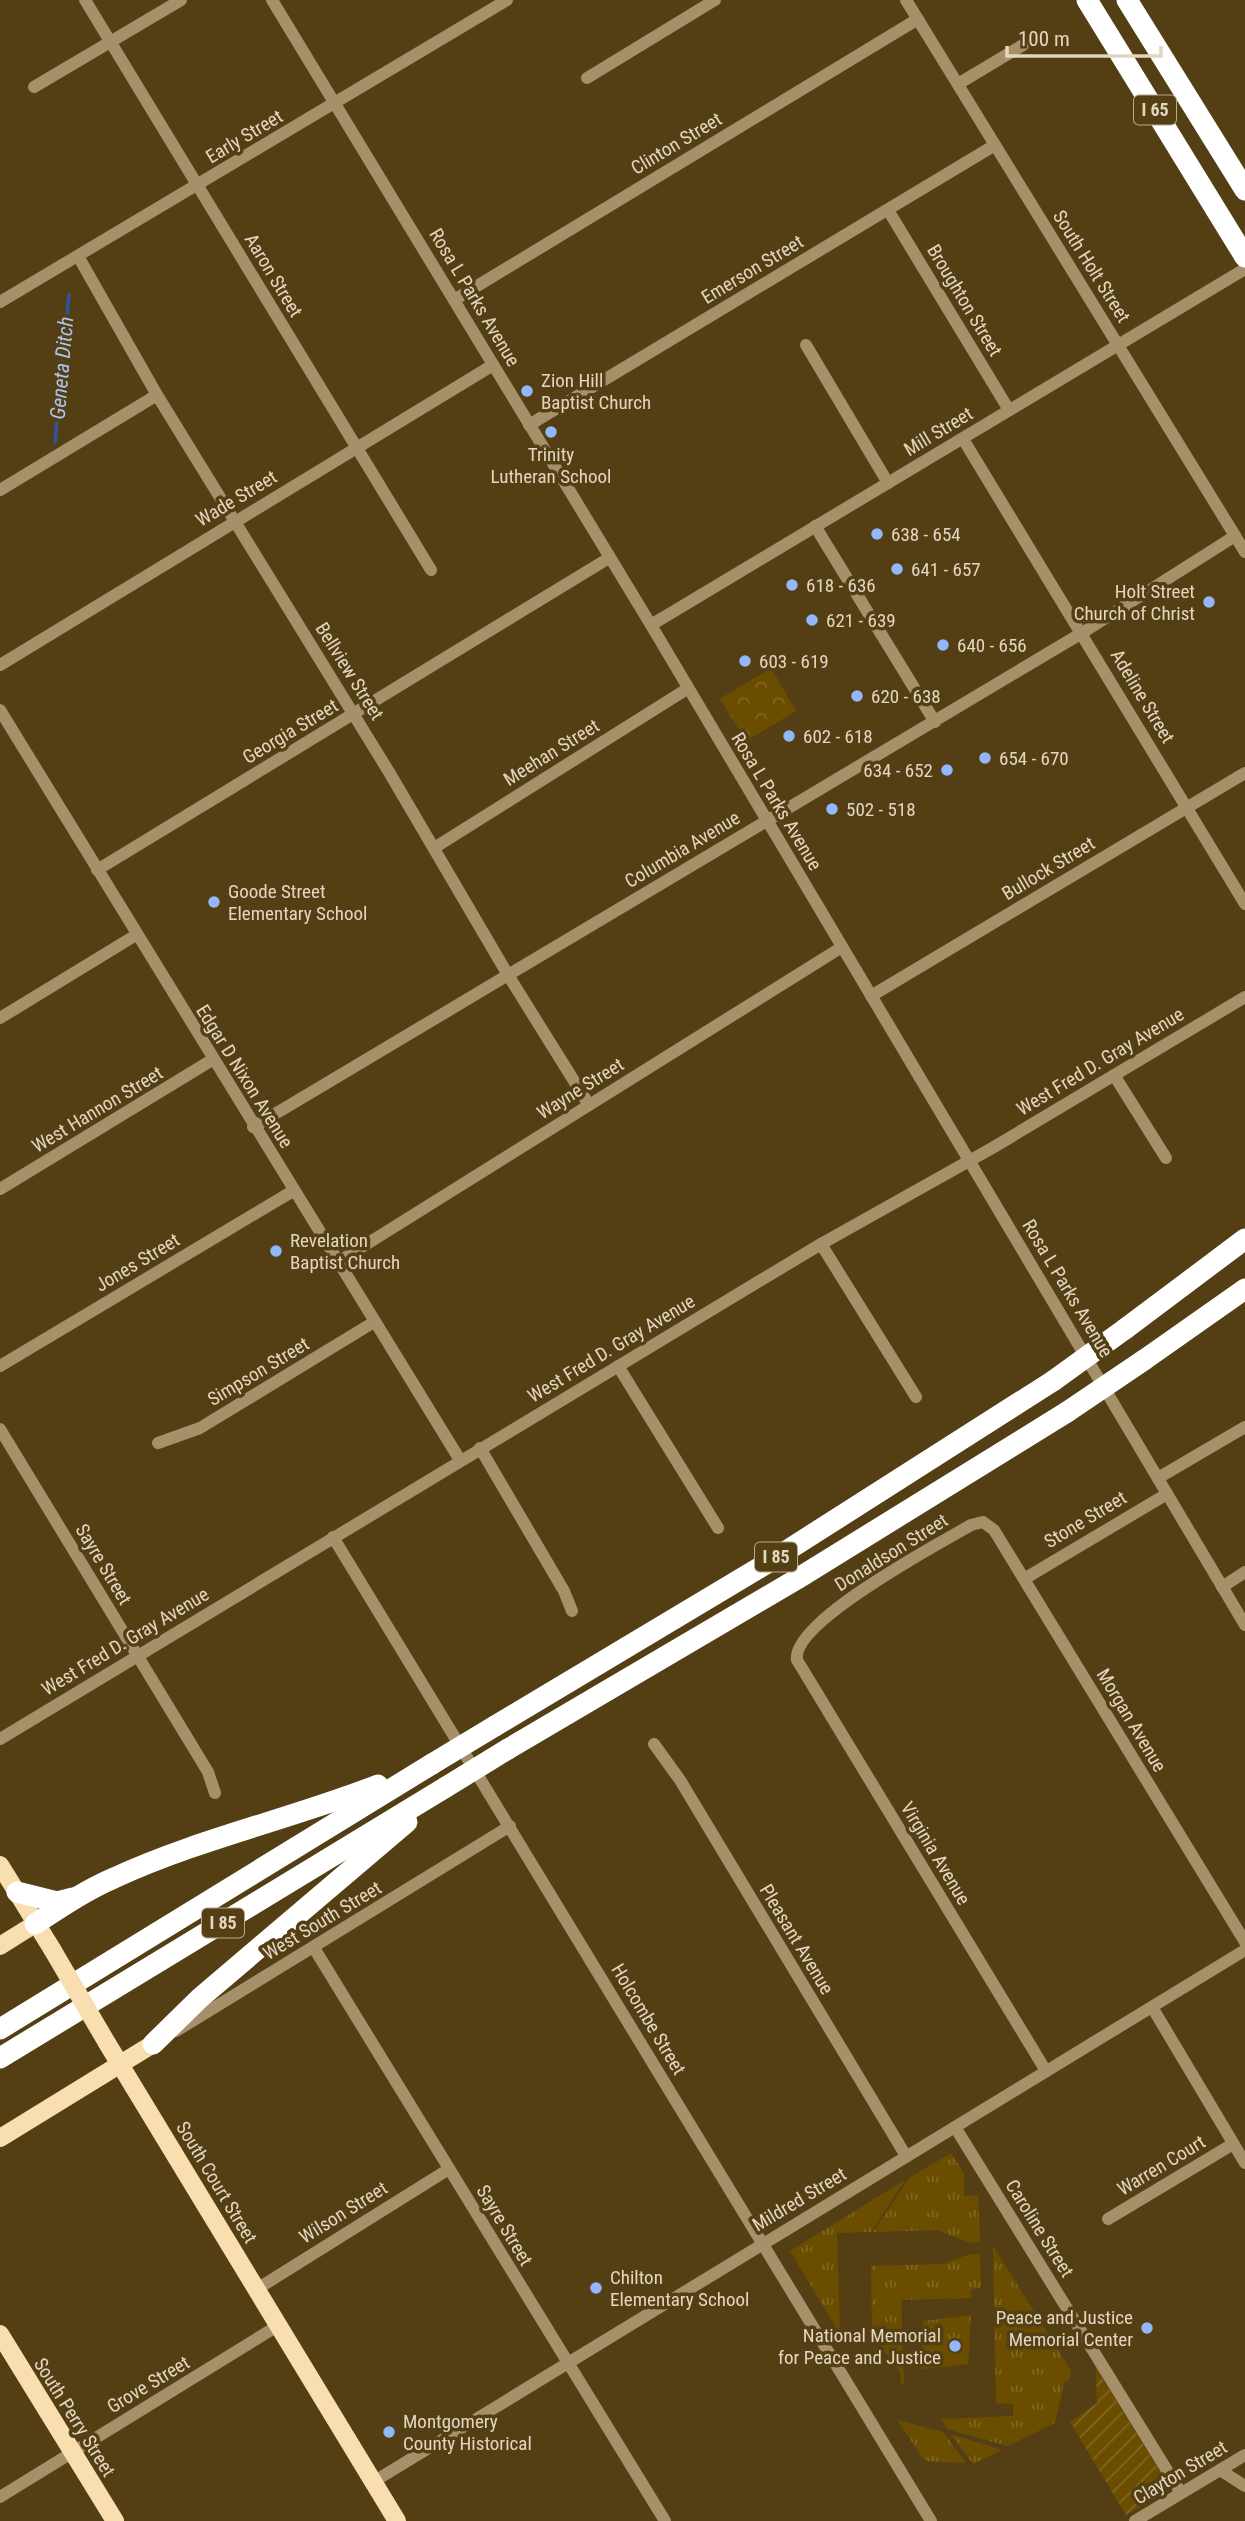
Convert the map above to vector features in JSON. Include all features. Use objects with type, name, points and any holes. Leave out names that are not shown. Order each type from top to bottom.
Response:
[{"type":"highway","name":"I 65","points":[[1087,0],[1245,257]]},
{"type":"highway","name":"I 65","points":[[1127,0],[1245,190]]},
{"type":"highway","name":"I 85","points":[[0,2029],[432,1763],[780,1555],[1053,1381],[1245,1240]]},
{"type":"highway","name":"I 85","points":[[0,2058],[508,1749],[797,1580],[1067,1412],[1245,1289]]},
{"type":"highway","points":[[36,1924],[76,1898],[133,1870],[322,1807],[432,1763]]},
{"type":"highway","points":[[153,2044],[200,1998],[446,1787]]},
{"type":"highway","points":[[17,1892],[57,1902],[76,1898]]},
{"type":"main road","name":"South Court Street","points":[[0,1865],[397,2521]]},
{"type":"main road","points":[[0,1946],[36,1924]]},
{"type":"main road","points":[[0,2138],[153,2044]]},
{"type":"main road","name":"South Perry Street","points":[[0,2334],[115,2521]]},
{"type":"street","name":"Aaron Street","points":[[85,0],[431,570]]},
{"type":"street","points":[[34,88],[181,0]]},
{"type":"street","name":"Rosa L Parks Avenue","points":[[272,0],[651,625],[1245,1625]]},
{"type":"street","name":"Early Street","points":[[0,302],[507,0]]},
{"type":"street","points":[[587,78],[715,0]]},
{"type":"street","name":"South Holt Street","points":[[906,0],[1245,551]]},
{"type":"street","name":"Clinton Street","points":[[454,300],[918,19]]},
{"type":"street","points":[[958,84],[1023,45]]},
{"type":"street","name":"Emerson Street","points":[[529,425],[995,145]]},
{"type":"street","name":"Broughton Street","points":[[888,210],[1009,410]]},
{"type":"street","name":"Bellview Street","points":[[78,256],[157,395],[354,714],[508,975],[589,1105]]},
{"type":"street","name":"Mill Street","points":[[651,625],[1245,269]]},
{"type":"street","points":[[806,345],[888,483]]},
{"type":"street","name":"Wade Street","points":[[0,664],[493,365]]},
{"type":"street","points":[[0,490],[157,395]]},
{"type":"street","name":"Adeline Street","points":[[962,439],[1245,904]]},
{"type":"street","points":[[815,526],[934,722]]},
{"type":"street","name":"Columbia Avenue","points":[[253,1127],[1082,633],[1234,536]]},
{"type":"street","name":"Georgia Street","points":[[97,870],[609,558]]},
{"type":"street","name":"Meehan Street","points":[[434,848],[688,689]]},
{"type":"street","name":"Edgar D Nixon Avenue","points":[[0,710],[253,1127],[460,1460]]},
{"type":"street","name":"Bullock Street","points":[[871,996],[1245,772]]},
{"type":"street","points":[[0,1018],[136,936]]},
{"type":"street","name":"Wayne Street","points":[[338,1262],[842,947]]},
{"type":"street","name":"West Fred D. Gray Avenue","points":[[0,1739],[821,1244],[1245,997]]},
{"type":"street","name":"West Hannon Street","points":[[0,1189],[212,1060]]},
{"type":"street","points":[[1114,1075],[1167,1158]]},
{"type":"street","name":"Jones Street","points":[[0,1366],[293,1191]]},
{"type":"street","points":[[821,1244],[916,1397]]},
{"type":"street","name":"Simpson Street","points":[[158,1443],[200,1428],[374,1322]]},
{"type":"street","points":[[618,1366],[718,1528]]},
{"type":"street","points":[[1158,1478],[1245,1427]]},
{"type":"street","name":"Sayre Street","points":[[0,1429],[5,1448],[208,1772],[215,1793]]},
{"type":"street","points":[[480,1448],[565,1591],[572,1611]]},
{"type":"street","name":"Stone Street","points":[[1024,1579],[1167,1494]]},
{"type":"street","name":"Morgan Avenue","points":[[983,1522],[994,1530],[1245,1942]]},
{"type":"street","name":"Donaldson Street","points":[[796,1653],[802,1641],[862,1590],[971,1525],[983,1522]]},
{"type":"street","name":"Holcombe Street","points":[[334,1537],[930,2521]]},
{"type":"street","points":[[1222,1587],[1245,1572]]},
{"type":"street","name":"Virginia Avenue","points":[[796,1653],[797,1660],[1046,2071]]},
{"type":"street","name":"Pleasant Avenue","points":[[654,1744],[680,1780],[906,2156]]},
{"type":"street","name":"West South Street","points":[[153,2044],[510,1826]]},
{"type":"street","name":"Sayre Street","points":[[314,1948],[665,2521]]},
{"type":"street","name":"Mildred Street","points":[[373,2482],[1245,1950]]},
{"type":"street","points":[[1152,2007],[1245,2163]]},
{"type":"street","name":"Caroline Street","points":[[955,2127],[1181,2493]]},
{"type":"street","name":"Warren Court","points":[[1108,2219],[1233,2144]]},
{"type":"street","name":"Wilson Street","points":[[257,2289],[449,2169]]},
{"type":"street","name":"Grove Street","points":[[0,2497],[279,2325]]},
{"type":"street","name":"Clayton Street","points":[[1135,2521],[1245,2455]]},
{"type":"street","points":[[1220,2470],[1245,2486]]},
{"type":"green space","points":[[771,668],[796,711],[746,741],[720,699]]},
{"type":"green space","points":[[951,2153],[964,2173],[964,2196],[978,2195],[980,2242],[970,2243],[937,2230],[873,2232],[909,2178]]},
{"type":"green space","points":[[905,2180],[871,2232],[837,2233],[840,2334],[790,2251]]},
{"type":"green space","points":[[993,2246],[1071,2371],[1070,2379],[1064,2383],[1055,2423],[1008,2446],[947,2429],[941,2419],[1013,2416],[1013,2404],[996,2403]]},
{"type":"green space","points":[[970,2254],[980,2254],[981,2288],[971,2289],[971,2298],[901,2300],[904,2384],[901,2385],[900,2372],[872,2333],[871,2266],[943,2264]]},
{"type":"green space","points":[[971,2315],[968,2364],[921,2369],[923,2321]]},
{"type":"green space","points":[[1096,2368],[1170,2488],[1126,2515],[1070,2422],[1097,2403]]},
{"type":"green space","points":[[897,2420],[943,2432],[966,2463],[925,2461]]},
{"type":"green space","points":[[951,2434],[1002,2450],[973,2464]]},
{"type":"waterway","name":"Geneta Ditch","points":[[55,442],[69,295]]},
{"type":"place","name":"Zion Hill Baptist Church","points":[[527,391]]},
{"type":"place","name":"Trinity Lutheran School","points":[[551,432]]},
{"type":"place","name":"638 - 654","points":[[877,534]]},
{"type":"place","name":"641 - 657","points":[[897,569]]},
{"type":"place","name":"618 - 636","points":[[792,585]]},
{"type":"place","name":"Holt Street Church of Christ","points":[[1209,602]]},
{"type":"place","name":"621 - 639","points":[[812,620]]},
{"type":"place","name":"640 - 656","points":[[943,645]]},
{"type":"place","name":"603 - 619","points":[[745,661]]},
{"type":"place","name":"620 - 638","points":[[857,696]]},
{"type":"place","name":"602 - 618","points":[[789,736]]},
{"type":"place","name":"654 - 670","points":[[985,758]]},
{"type":"place","name":"634 - 652","points":[[947,770]]},
{"type":"place","name":"502 - 518","points":[[832,809]]},
{"type":"place","name":"Goode Street Elementary School","points":[[214,902]]},
{"type":"place","name":"Revelation Baptist Church","points":[[276,1251]]},
{"type":"place","name":"Chilton Elementary School","points":[[596,2288]]},
{"type":"place","name":"Peace and Justice Memorial Center","points":[[1147,2328]]},
{"type":"place","name":"National Memorial for Peace and Justice","points":[[955,2346]]},
{"type":"place","name":"Montgomery County Historical","points":[[389,2432]]}]
